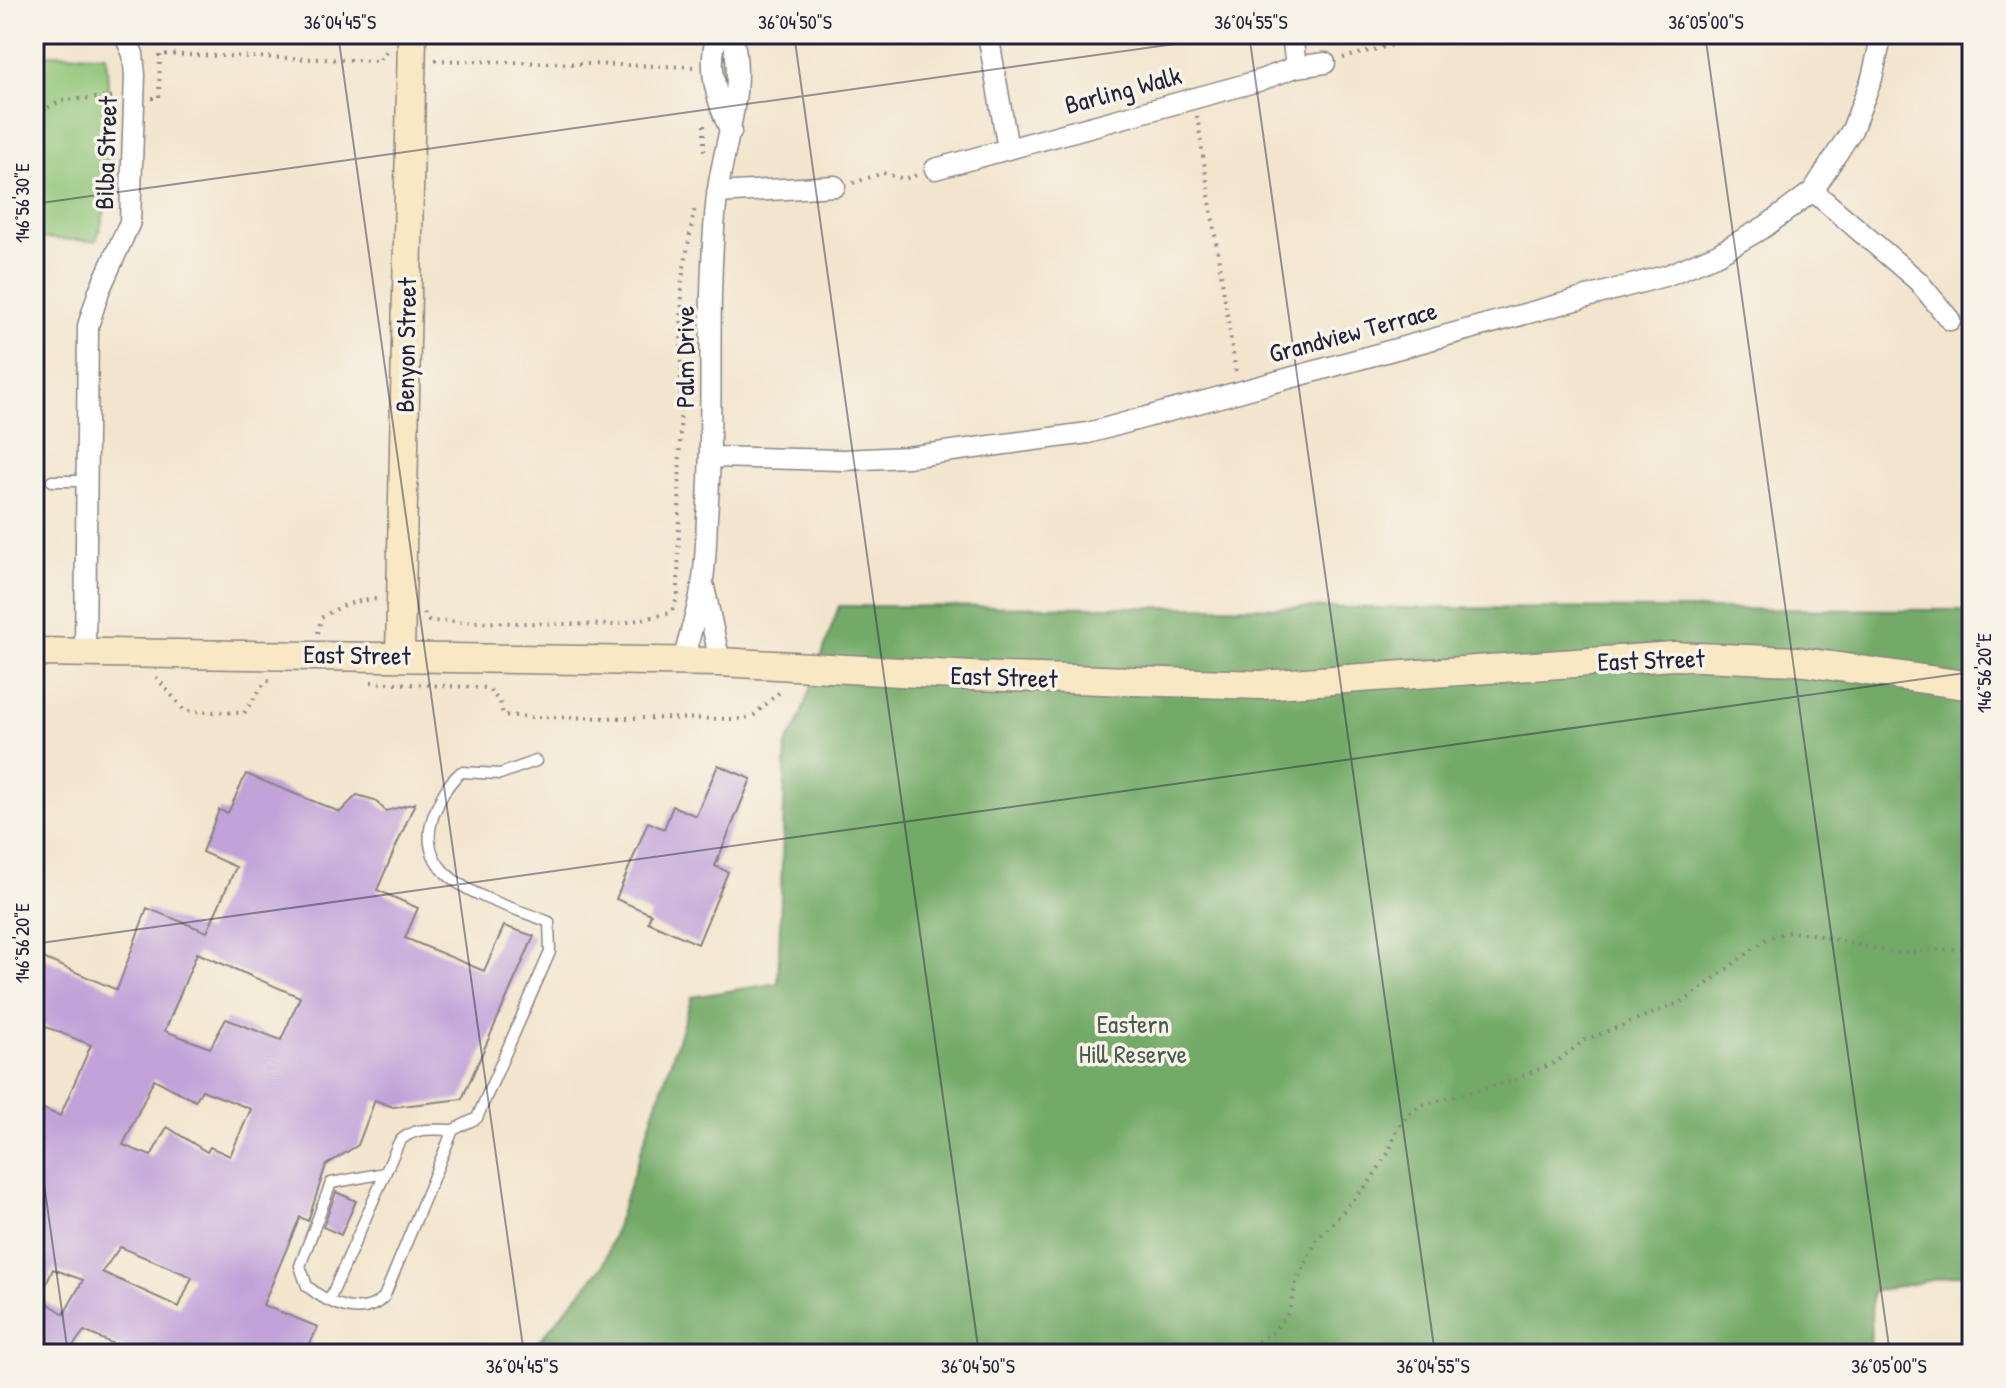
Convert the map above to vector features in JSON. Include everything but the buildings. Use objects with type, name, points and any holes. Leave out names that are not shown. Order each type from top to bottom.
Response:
[{"type":"main road","name":"Benyon Street","points":[[400,655],[423,42]]},
{"type":"main road","name":"East Street","points":[[34,652],[720,662],[972,676],[1261,685],[1674,656],[1797,661],[1972,686]]},
{"type":"street","name":"Bilba Street","points":[[85,653],[88,326],[99,291],[130,222],[135,75],[133,54],[124,34]]},
{"type":"street","points":[[717,34],[712,69],[722,113],[731,132]]},
{"type":"street","name":"Palm Drive","points":[[683,662],[703,583],[712,457],[708,194],[731,132],[738,59],[732,34]]},
{"type":"street","points":[[988,34],[1008,149]]},
{"type":"street","points":[[1292,34],[1296,67]]},
{"type":"street","name":"Grandview Terrace","points":[[712,457],[843,460],[1028,443],[1088,433],[1668,275],[1718,254],[1766,226],[1813,191],[1852,130],[1872,78],[1882,34]]},
{"type":"street","name":"Barling Walk","points":[[935,169],[1296,67],[1325,63]]},
{"type":"street","points":[[708,194],[835,186]]},
{"type":"street","points":[[1813,191],[1918,281],[1950,320]]},
{"type":"street","name":"Palm Drive","points":[[703,583],[720,662]]},
{"type":"lane","points":[[52,481],[87,481]]},
{"type":"lane","points":[[329,1301],[385,1173],[406,1134],[419,1130],[453,1130],[477,1118],[550,952],[549,922],[455,884],[442,871],[429,849],[430,826],[441,796],[461,772],[500,774],[536,761]]},
{"type":"lane","points":[[385,1173],[331,1183],[300,1266],[307,1286],[329,1301],[356,1309],[378,1304],[384,1297],[453,1130]]},
{"type":"path","points":[[1325,63],[1434,34]]},
{"type":"path","points":[[423,42],[436,63],[697,67]]},
{"type":"path","points":[[159,98],[160,54],[379,61],[387,48]]},
{"type":"path","points":[[700,56],[697,67],[700,77]]},
{"type":"path","points":[[34,115],[62,100],[111,97]]},
{"type":"path","points":[[1194,98],[1238,391]]},
{"type":"path","points":[[703,157],[704,108]]},
{"type":"path","points":[[835,186],[883,173],[904,179],[935,169]]},
{"type":"path","points":[[318,633],[321,618],[357,600],[424,598],[424,615],[429,621],[614,625],[671,613],[678,596],[682,279],[708,194]]},
{"type":"path","points":[[1237,1354],[1272,1333],[1289,1312],[1296,1283],[1316,1241],[1368,1184],[1389,1152],[1397,1129],[1408,1114],[1422,1105],[1509,1082],[1556,1062],[1585,1040],[1686,1000],[1769,937],[1789,932],[1811,934],[1896,953],[1972,948]]},
{"type":"green space","points":[[34,54],[106,55],[109,173],[103,219],[96,241],[34,238]]},
{"type":"green space","name":"Eastern Hill Reserve","points":[[839,606],[1972,610],[1972,1272],[1872,1292],[1870,1354],[528,1354],[603,1266],[692,997],[778,983],[786,744],[797,726]]}]
